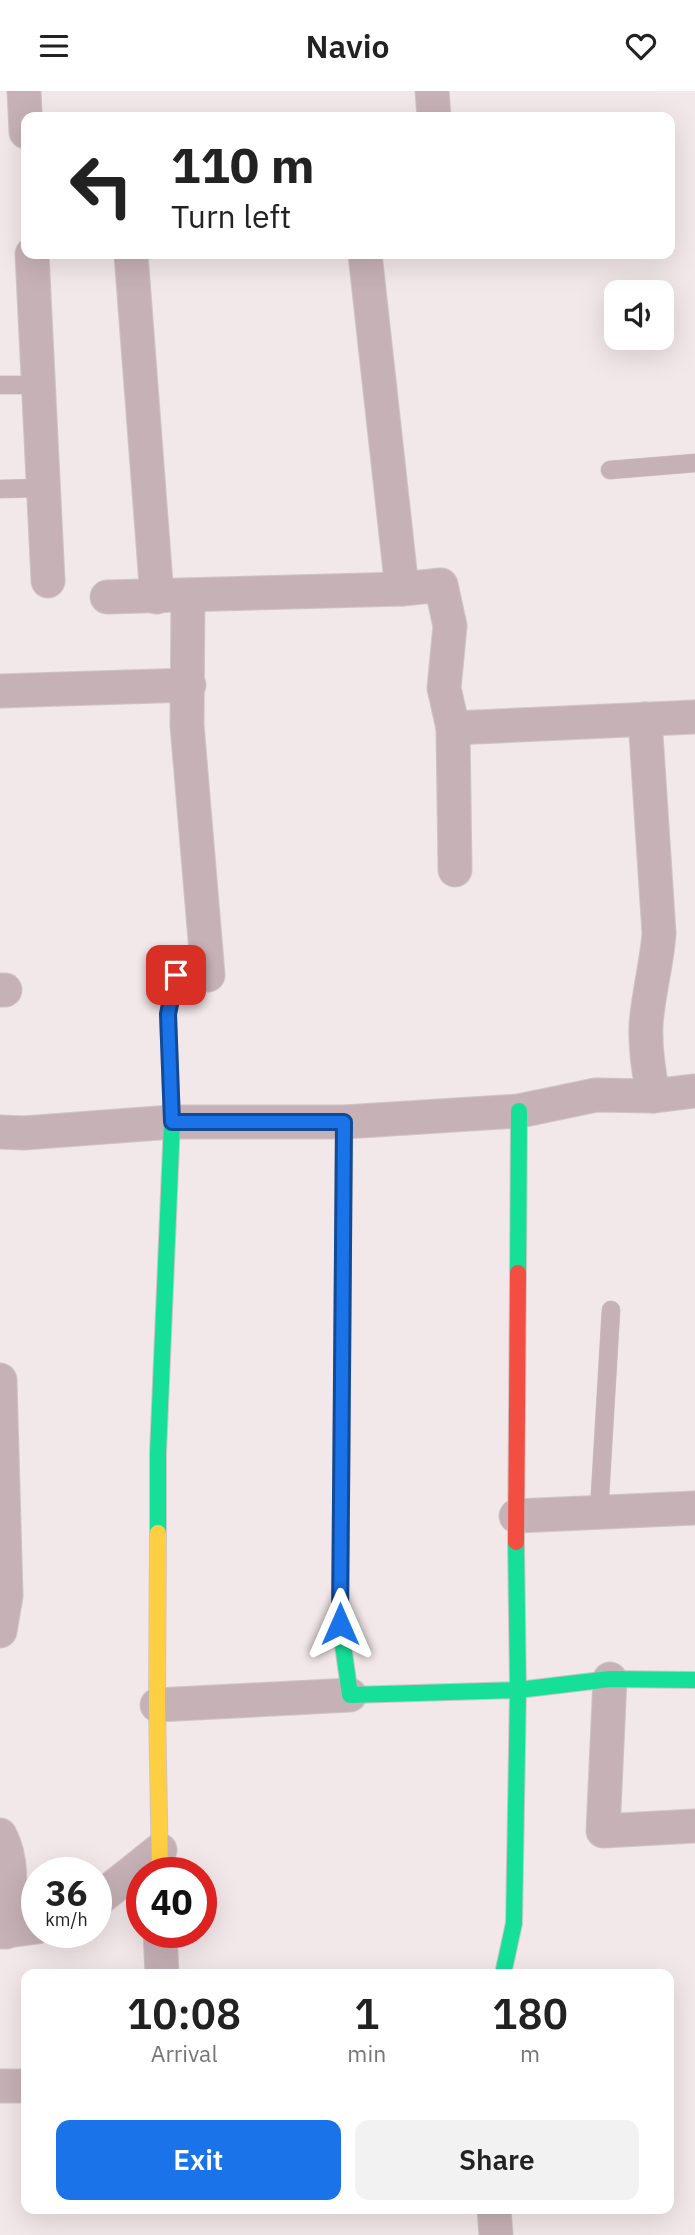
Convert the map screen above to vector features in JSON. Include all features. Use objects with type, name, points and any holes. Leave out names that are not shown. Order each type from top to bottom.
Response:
[{"type":"street","points":[[24,91],[25,112]]},
{"type":"street","points":[[432,91],[434,112]]},
{"type":"street","points":[[0,138],[21,135]]},
{"type":"street","points":[[32,259],[48,581]]},
{"type":"street","points":[[132,259],[173,596],[189,685],[187,725],[192,975],[168,1014],[172,1122],[158,1453],[157,1705],[160,1857]]},
{"type":"street","points":[[366,259],[402,589]]},
{"type":"street","points":[[107,597],[402,589],[441,585],[450,626],[444,688],[453,728],[455,870]]},
{"type":"street","points":[[0,691],[189,685]]},
{"type":"street","points":[[453,728],[695,717]]},
{"type":"street","points":[[645,719],[659,933],[646,1023],[646,1046],[653,1096]]},
{"type":"street","points":[[0,1132],[24,1133],[172,1122],[344,1122],[519,1111],[596,1095],[653,1096],[695,1091]]},
{"type":"street","points":[[504,1969],[514,1923],[518,1691],[516,1516],[519,1111]]},
{"type":"street","points":[[344,1122],[340,1624],[350,1695]]},
{"type":"street","points":[[0,1380],[6,1596],[0,1631]]},
{"type":"street","points":[[516,1516],[695,1508]]},
{"type":"street","points":[[157,1705],[350,1695],[518,1691],[610,1679],[695,1680]]},
{"type":"street","points":[[610,1679],[603,1831],[695,1826]]},
{"type":"street","points":[[0,1835],[8,1850],[14,1930]]},
{"type":"street","points":[[161,1948],[162,1969]]},
{"type":"street","points":[[0,2086],[21,2086]]},
{"type":"street","points":[[495,2214],[496,2235]]},
{"type":"lane","points":[[0,385],[38,385]]},
{"type":"lane","points":[[610,470],[695,463]]},
{"type":"lane","points":[[0,489],[43,488]]},
{"type":"lane","points":[[599,1512],[611,1310]]},
{"type":"traffic: fast","points":[[158,1533],[158,1453],[172,1122],[168,1014],[176,975]]},
{"type":"traffic: fast","points":[[518,1273],[519,1111]]},
{"type":"traffic: fast","points":[[342,1398],[340,1624],[350,1695],[518,1690],[610,1679],[695,1680]]},
{"type":"traffic: fast","points":[[504,1969],[514,1923],[518,1690],[516,1542]]},
{"type":"traffic: slow","points":[[342,1398],[344,1122]]},
{"type":"traffic: slow","points":[[158,1533],[160,1857]]},
{"type":"traffic: jam","points":[[516,1542],[518,1273]]},
{"type":"route","points":[[176,975],[168,1014],[172,1122],[344,1122],[340,1624]]}]
